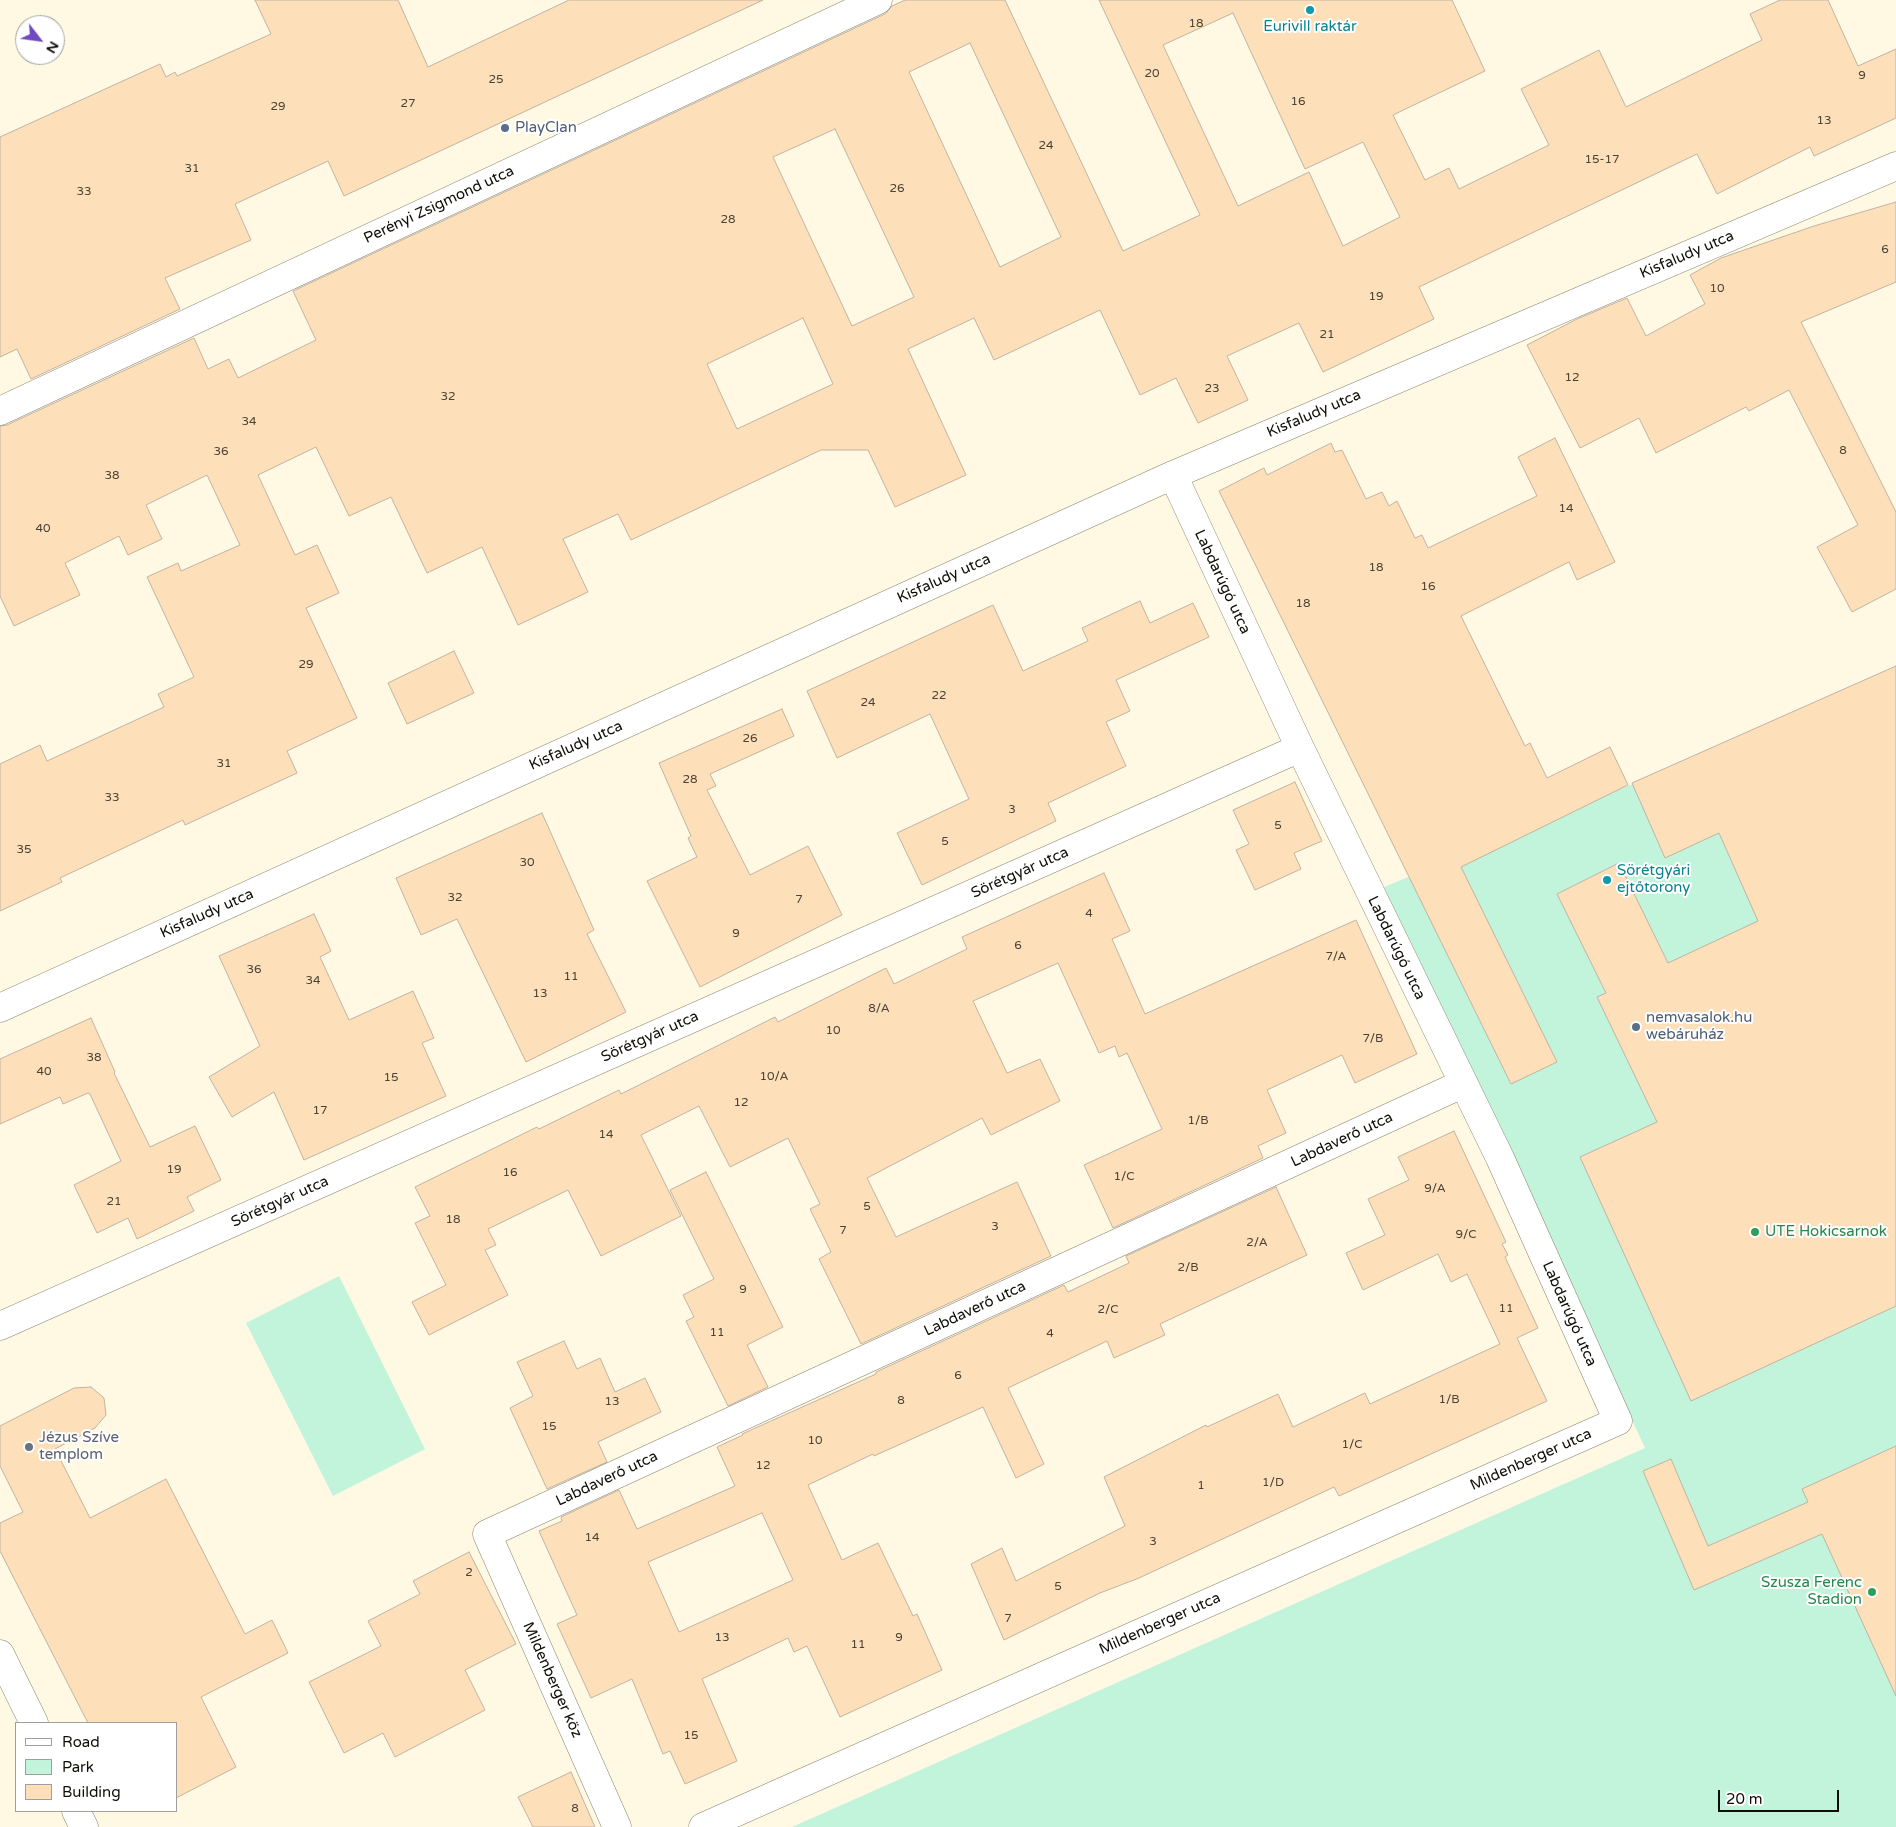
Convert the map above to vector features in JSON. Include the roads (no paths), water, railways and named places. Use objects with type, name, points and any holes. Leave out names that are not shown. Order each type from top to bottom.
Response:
[{"type":"street","name":"Perényi Zsigmond utca","points":[[0,411],[878,0]]},
{"type":"street","name":"Kisfaludy utca","points":[[0,1008],[1173,475],[1896,166]]},
{"type":"street","name":"Labdarúgó utca","points":[[1173,475],[1300,748],[1462,1084],[1500,1158],[1618,1421]]},
{"type":"street","name":"Sörétgyár utca","points":[[0,1326],[1300,748]]},
{"type":"street","name":"Labdaverő utca","points":[[487,1534],[1462,1084]]},
{"type":"street","name":"Mildenberger utca","points":[[703,1827],[1618,1421]]},
{"type":"street","name":"Mildenberger köz","points":[[487,1534],[617,1827]]},
{"type":"street","points":[[0,1654],[34,1722]]},
{"type":"street","points":[[76,1812],[84,1827]]},
{"type":"place","name":"Eurivill raktár","points":[[1310,10]]},
{"type":"place","name":"PlayClan","points":[[505,128]]},
{"type":"place","name":"Sörétgyári ejtőtorony","points":[[1607,880]]},
{"type":"place","name":"nemvasalok.hu webáruház","points":[[1636,1027]]},
{"type":"place","name":"UTE Hokicsarnok","points":[[1755,1232]]},
{"type":"place","name":"Jézus Szíve templom","points":[[29,1447]]},
{"type":"place","name":"Szusza Ferenc Stadion","points":[[1872,1592]]}]
